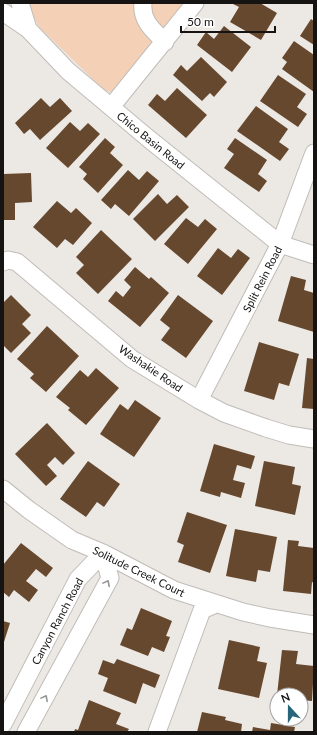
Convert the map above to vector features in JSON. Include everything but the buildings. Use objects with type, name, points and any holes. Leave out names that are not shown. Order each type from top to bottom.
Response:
[{"type":"street","name":"Chico Basin Road","points":[[20,3],[28,29]]},
{"type":"street","points":[[143,3],[143,14],[147,24],[165,42]]},
{"type":"street","points":[[111,107],[195,3]]},
{"type":"street","name":"Chico Basin Road","points":[[3,12],[28,29],[68,71],[280,244]]},
{"type":"street","name":"Split Rein Road","points":[[199,400],[280,244],[314,153]]},
{"type":"street","points":[[280,244],[314,255]]},
{"type":"street","name":"Washakie Road","points":[[6,261],[17,262],[132,359],[199,400],[224,413],[266,428],[289,435],[314,438]]},
{"type":"street","name":"Solitude Creek Court","points":[[3,489],[28,510],[72,540],[103,553],[174,590],[216,604],[270,618],[314,625]]},
{"type":"street","points":[[26,732],[110,578],[103,553]]},
{"type":"street","name":"Canyon Ranch Road","points":[[3,724],[78,579],[103,553]]},
{"type":"street","points":[[158,732],[202,610],[216,604]]},
{"type":"shaded area","points":[[25,3],[185,3],[115,89],[110,92],[104,90],[40,28]]}]
